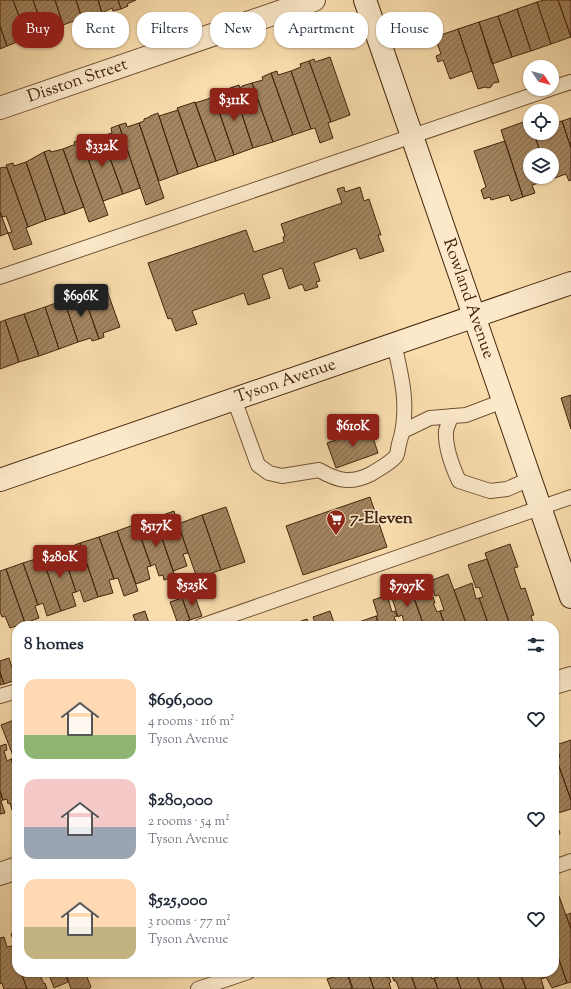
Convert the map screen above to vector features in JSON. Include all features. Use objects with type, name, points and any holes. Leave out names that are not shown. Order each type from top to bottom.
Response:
[{"type":"street","name":"Disston Street","points":[[0,108],[314,0]]},
{"type":"street","name":"Rowland Avenue","points":[[365,0],[571,597]]},
{"type":"street","name":"Tyson Avenue","points":[[0,480],[571,283]]},
{"type":"street","points":[[559,682],[571,678]]},
{"type":"street","points":[[0,874],[12,870]]},
{"type":"lane","points":[[559,86],[571,82]]},
{"type":"lane","points":[[0,277],[531,96]]},
{"type":"lane","points":[[234,399],[258,464],[269,473],[282,476],[319,470],[333,478],[346,480],[361,479],[379,470],[396,456],[404,431],[405,398],[402,375],[394,344]]},
{"type":"lane","points":[[404,431],[430,418],[466,415],[503,401]]},
{"type":"lane","points":[[451,416],[446,431],[453,468],[459,481],[490,491],[507,489],[530,479]]},
{"type":"lane","points":[[215,621],[571,497]]},
{"type":"lane","points":[[0,696],[12,692]]},
{"type":"lane","points":[[559,865],[571,861]]},
{"type":"lane","points":[[198,989],[233,977]]},
{"type":"building","points":[[0,0],[13,0],[17,12],[12,12],[12,44],[7,46],[0,26]]},
{"type":"building","points":[[13,0],[33,0],[37,12],[17,12]]},
{"type":"building","points":[[33,0],[55,0],[59,12],[37,12]]},
{"type":"building","points":[[55,0],[76,0],[80,12],[72,12],[72,22],[64,25],[64,12],[59,12]]},
{"type":"building","points":[[76,0],[98,0],[102,12],[80,12]]},
{"type":"building","points":[[98,0],[118,0],[121,9],[113,11],[112,8],[102,12]]},
{"type":"building","points":[[118,0],[136,0],[127,4],[128,6],[121,9]]},
{"type":"building","points":[[544,0],[558,0],[571,37],[551,44],[537,2]]},
{"type":"building","points":[[558,0],[571,0],[571,37]]},
{"type":"building","points":[[537,2],[551,44],[531,51],[517,9]]},
{"type":"building","points":[[517,9],[531,51],[512,57],[498,16]]},
{"type":"building","points":[[498,16],[512,57],[492,64],[479,22]]},
{"type":"building","points":[[479,22],[499,82],[493,83],[491,87],[488,88],[485,87],[478,89],[458,29]]},
{"type":"building","points":[[0,26],[7,46],[0,49]]},
{"type":"building","points":[[458,29],[472,71],[450,79],[443,60],[438,62],[436,56],[441,54],[439,48],[443,48],[443,34]]},
{"type":"building","points":[[330,57],[350,115],[331,122],[309,61],[314,59],[315,62]]},
{"type":"building","points":[[309,61],[331,122],[328,123],[333,138],[320,143],[315,128],[311,129],[291,71],[301,67],[300,64]]},
{"type":"building","points":[[277,71],[278,75],[291,71],[311,129],[293,135],[271,73]]},
{"type":"building","points":[[271,73],[293,135],[273,142],[252,83],[263,80],[262,77]]},
{"type":"building","points":[[252,83],[273,142],[253,148],[233,87],[239,85],[240,88]]},
{"type":"building","points":[[233,87],[253,148],[234,155],[214,97],[226,93],[225,90]]},
{"type":"building","points":[[214,97],[234,155],[216,161],[195,103]]},
{"type":"building","points":[[195,102],[216,161],[198,167],[177,108]]},
{"type":"building","points":[[178,110],[198,167],[178,174],[159,116]]},
{"type":"building","points":[[158,113],[178,174],[159,181],[139,123],[144,121],[144,119]]},
{"type":"building","points":[[571,118],[571,148],[562,121]]},
{"type":"building","points":[[562,121],[571,148],[571,180],[569,181],[566,174],[559,176],[559,148],[539,148],[536,140],[559,140],[559,122]]},
{"type":"building","points":[[523,122],[523,140],[536,140],[539,148],[523,148],[523,184],[535,184],[532,185],[535,193],[523,197],[501,130]]},
{"type":"building","points":[[126,123],[127,127],[139,123],[164,198],[146,205],[119,125]]},
{"type":"building","points":[[119,125],[140,188],[123,194],[102,136],[112,133],[111,128]]},
{"type":"building","points":[[102,136],[123,194],[103,201],[81,139],[88,137],[89,141]]},
{"type":"building","points":[[81,139],[108,215],[89,222],[63,149],[75,145],[74,142]]},
{"type":"building","points":[[505,141],[523,197],[511,201],[509,195],[491,200],[490,197],[484,199],[481,190],[486,187],[474,151]]},
{"type":"building","points":[[63,149],[84,207],[65,214],[44,152]]},
{"type":"building","points":[[44,152],[65,214],[46,220],[26,162]]},
{"type":"building","points":[[26,162],[46,220],[28,227],[6,165],[13,163],[14,166]]},
{"type":"building","points":[[0,168],[7,168],[28,227],[26,228],[32,244],[14,250],[8,233],[12,232],[6,216],[2,217],[0,212]]},
{"type":"building","points":[[344,187],[345,192],[360,187],[364,201],[369,199],[381,235],[378,235],[384,251],[360,259],[356,248],[314,263],[320,281],[316,282],[318,287],[305,291],[302,284],[289,289],[282,268],[262,275],[270,298],[248,305],[244,293],[192,311],[197,324],[176,331],[171,318],[168,319],[148,263],[246,230],[254,252],[284,242],[283,237],[285,236],[281,224],[342,203],[337,189]]},
{"type":"building","points":[[0,212],[8,233],[0,236]]},
{"type":"building","points":[[105,285],[120,327],[103,333],[104,337],[99,339],[83,293]]},
{"type":"building","points":[[83,293],[99,339],[92,341],[91,338],[78,342],[64,300]]},
{"type":"building","points":[[64,300],[78,342],[59,349],[45,307]]},
{"type":"building","points":[[45,307],[59,349],[39,356],[24,314]]},
{"type":"building","points":[[24,314],[39,356],[19,362],[5,320]]},
{"type":"building","points":[[5,320],[19,362],[0,369],[0,322]]},
{"type":"building","points":[[571,395],[571,429],[561,398]]},
{"type":"building","points":[[370,428],[378,453],[336,468],[327,443]]},
{"type":"building","name":"7-Eleven","points":[[370,497],[387,547],[303,575],[286,526]]},
{"type":"building","points":[[226,507],[245,562],[221,570],[202,515]]},
{"type":"building","points":[[174,511],[188,553],[183,554],[187,566],[173,571],[155,518]]},
{"type":"building","points":[[202,515],[221,570],[197,578],[178,524]]},
{"type":"building","points":[[155,518],[175,576],[164,580],[163,575],[159,576],[155,564],[151,566],[136,524]]},
{"type":"building","points":[[136,524],[151,566],[147,567],[150,579],[136,584],[117,531]]},
{"type":"building","points":[[117,531],[138,591],[124,596],[118,578],[114,579],[99,537]]},
{"type":"building","points":[[99,537],[114,579],[109,580],[113,593],[98,597],[80,543]]},
{"type":"building","points":[[80,543],[98,597],[84,602],[80,590],[76,592],[62,550]]},
{"type":"building","points":[[510,544],[518,567],[514,568],[521,589],[525,588],[534,615],[531,616],[532,621],[509,621],[485,553]]},
{"type":"building","points":[[62,550],[76,592],[72,593],[76,606],[61,611],[42,557]]},
{"type":"building","points":[[42,557],[61,611],[47,616],[43,603],[38,605],[23,563]]},
{"type":"building","points":[[487,559],[509,621],[487,621],[479,598],[483,597],[479,587],[476,588],[468,565]]},
{"type":"building","points":[[23,563],[38,605],[35,606],[39,618],[31,621],[24,621],[6,569]]},
{"type":"building","points":[[6,569],[24,621],[12,621],[12,627],[10,628],[5,616],[2,617],[0,612],[0,571]]},
{"type":"building","points":[[448,574],[465,621],[443,621],[440,611],[444,610],[439,595],[435,596],[430,581]]},
{"type":"building","points":[[424,578],[431,598],[433,597],[435,603],[433,603],[437,612],[440,611],[443,621],[422,621],[409,583]]},
{"type":"building","points":[[472,583],[476,599],[479,598],[487,621],[465,621],[454,590]]},
{"type":"building","points":[[410,588],[422,621],[404,621],[402,615],[398,617],[391,595]]},
{"type":"building","points":[[194,594],[202,616],[190,620],[182,598]]},
{"type":"building","points":[[387,595],[392,612],[395,611],[397,616],[394,617],[396,621],[378,621],[376,616],[378,616],[373,600]]},
{"type":"building","points":[[182,598],[190,620],[177,621],[170,602]]},
{"type":"building","points":[[145,611],[148,621],[135,621],[133,615]]},
{"type":"building","points":[[330,611],[333,621],[314,621],[313,617]]},
{"type":"building","points":[[376,616],[378,621],[362,621]]},
{"type":"building","points":[[9,658],[12,667],[12,681],[4,684],[0,672],[0,661]]},
{"type":"building","points":[[0,672],[4,684],[0,685]]},
{"type":"building","points":[[12,721],[12,753],[1,725]]},
{"type":"building","points":[[571,740],[571,800],[559,766],[559,744]]},
{"type":"building","points":[[6,744],[7,750],[4,751],[7,761],[11,759],[12,762],[12,810],[7,799],[3,800],[0,791],[0,746]]},
{"type":"building","points":[[559,766],[571,800],[571,809],[559,813]]},
{"type":"building","points":[[0,791],[3,800],[1,801],[5,813],[0,814]]},
{"type":"building","points":[[559,896],[571,929],[571,982],[567,983],[559,960]]},
{"type":"building","points":[[571,913],[571,929],[566,915]]},
{"type":"building","points":[[4,937],[7,947],[12,946],[12,977],[23,977],[27,989],[4,989],[2,983],[0,984],[0,938]]},
{"type":"building","points":[[559,960],[567,983],[552,988],[546,977],[559,977]]},
{"type":"building","points":[[23,977],[41,977],[47,989],[27,989]]},
{"type":"building","points":[[50,977],[66,977],[68,982],[54,988]]},
{"type":"building","points":[[67,977],[87,977],[91,987],[89,989],[71,989]]},
{"type":"building","points":[[334,977],[348,977],[352,989],[331,989],[327,979]]},
{"type":"building","points":[[349,977],[370,977],[374,989],[353,989]]},
{"type":"building","points":[[370,977],[389,977],[391,989],[374,989]]},
{"type":"building","points":[[392,977],[412,977],[416,989],[399,989],[396,981],[394,981]]},
{"type":"building","points":[[412,977],[434,978],[438,989],[416,989]]},
{"type":"building","points":[[457,977],[461,989],[438,989],[434,978]]},
{"type":"building","points":[[457,977],[478,977],[482,989],[461,989]]},
{"type":"building","points":[[478,977],[500,977],[504,989],[482,989]]},
{"type":"building","points":[[500,977],[522,977],[526,989],[504,989]]},
{"type":"building","points":[[522,977],[544,977],[541,979],[544,989],[526,989]]},
{"type":"place","name":"7-Eleven","points":[[336,536]]}]
